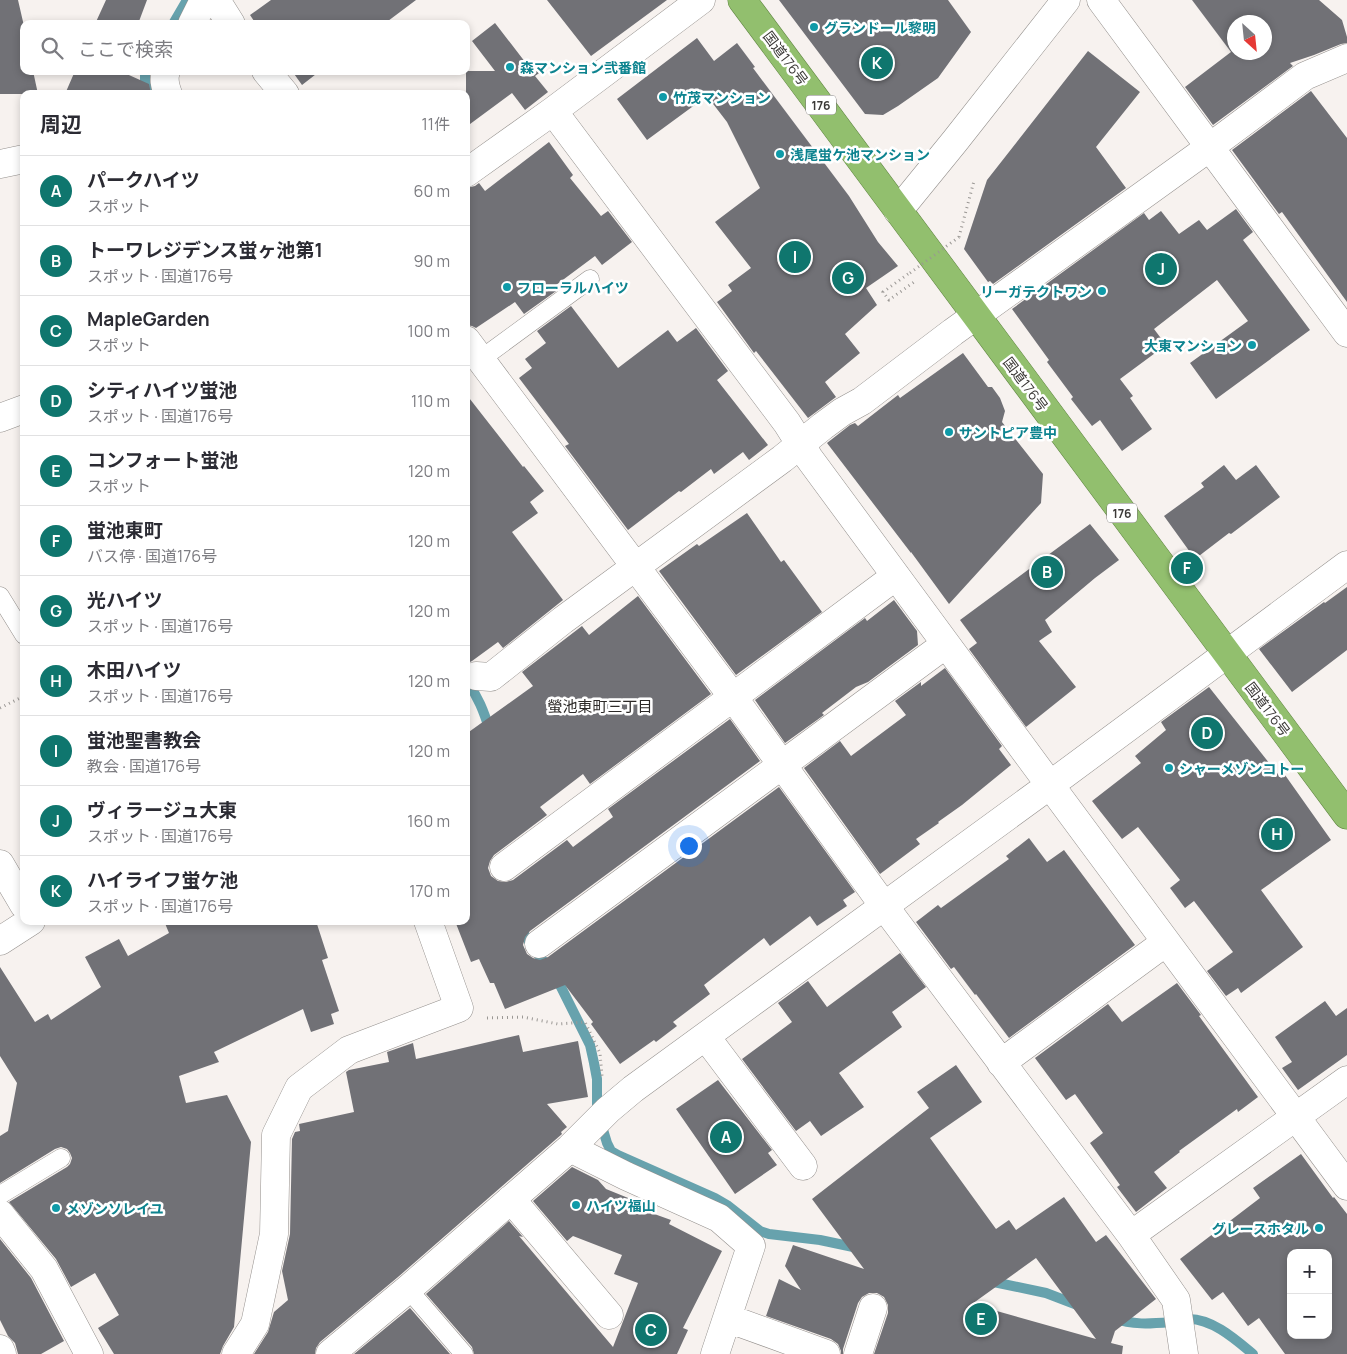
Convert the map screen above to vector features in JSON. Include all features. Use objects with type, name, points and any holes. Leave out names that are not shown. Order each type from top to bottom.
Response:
[{"type":"highway","name":"国道176号","points":[[742,0],[1347,815]]},
{"type":"street","points":[[194,20],[204,0]]},
{"type":"street","points":[[216,0],[228,20]]},
{"type":"street","points":[[470,170],[554,111],[701,0]]},
{"type":"street","points":[[898,211],[1066,0]]},
{"type":"street","points":[[1101,0],[1347,333]]},
{"type":"street","points":[[476,676],[490,677],[563,620],[774,465],[831,420],[862,401],[1305,76],[1347,58]]},
{"type":"street","points":[[164,75],[167,90]]},
{"type":"street","points":[[269,75],[282,90]]},
{"type":"street","points":[[554,111],[787,423],[800,444],[896,576],[1347,1186]]},
{"type":"street","points":[[0,164],[20,160]]},
{"type":"street","points":[[474,350],[733,697],[884,906],[1131,1236],[1176,1300],[1184,1354]]},
{"type":"street","points":[[0,418],[20,410]]},
{"type":"street","points":[[330,1354],[570,1148],[608,1110],[633,1089],[1050,785],[1347,565]]},
{"type":"street","points":[[504,867],[896,576]]},
{"type":"street","points":[[539,944],[946,644]]},
{"type":"street","points":[[0,864],[20,898]]},
{"type":"street","points":[[0,941],[25,925]]},
{"type":"street","points":[[236,1354],[254,1324],[274,1234],[276,1135],[299,1088],[349,1050],[458,1008],[429,925]]},
{"type":"street","points":[[1002,1062],[1166,942]]},
{"type":"street","points":[[706,1037],[803,1166]]},
{"type":"street","points":[[1131,1236],[1347,1080]]},
{"type":"street","points":[[570,1148],[626,1176],[719,1218],[751,1246],[714,1354]]},
{"type":"street","points":[[510,1199],[609,1315]]},
{"type":"street","points":[[0,1214],[44,1269],[89,1354]]},
{"type":"street","points":[[858,1354],[874,1308]]},
{"type":"street","points":[[727,1318],[826,1354]]},
{"type":"street","points":[[0,1349],[2,1354]]},
{"type":"lane","points":[[474,350],[590,279]]},
{"type":"lane","points":[[0,596],[20,628]]},
{"type":"lane","points":[[0,1195],[61,1158]]},
{"type":"lane","points":[[408,1289],[464,1354]]},
{"type":"path","points":[[918,279],[889,300],[883,292],[959,237],[974,181]]},
{"type":"path","points":[[0,708],[20,698]]},
{"type":"path","points":[[458,1008],[470,1019],[523,1017],[558,1024],[585,1022],[600,1053],[603,1099],[608,1110]]},
{"type":"building","points":[[0,0],[18,0],[23,20],[20,20],[20,75],[34,75],[37,90],[20,90],[20,94],[0,94]]},
{"type":"building","points":[[106,0],[147,0],[140,20],[97,20]]},
{"type":"building","points":[[271,0],[416,0],[389,20],[253,20],[250,15]]},
{"type":"building","points":[[547,0],[667,0],[591,56]]},
{"type":"building","points":[[779,0],[948,0],[971,32],[938,78],[883,115],[865,114]]},
{"type":"building","points":[[1192,0],[1319,0],[1342,20],[1347,43],[1290,63],[1293,66],[1213,125],[1185,87],[1227,55],[1227,60],[1272,60],[1272,15],[1227,15],[1227,47]]},
{"type":"building","name":"森マンション弐番館","points":[[495,23],[532,71],[542,71],[535,76],[548,92],[525,110],[512,93],[470,124],[470,90],[466,90],[466,75],[470,75],[470,71],[495,71],[472,41]]},
{"type":"building","points":[[697,38],[714,61],[737,43],[755,67],[753,68],[849,196],[878,242],[898,266],[866,288],[877,305],[845,334],[860,353],[825,382],[836,397],[808,418],[756,351],[754,353],[717,302],[732,291],[728,285],[751,268],[715,222],[760,188],[727,122],[707,96],[647,140],[617,99]]},
{"type":"building","points":[[1088,51],[1140,92],[1096,147],[1126,188],[993,284],[990,281],[988,282],[964,249],[987,180]]},
{"type":"building","points":[[73,75],[129,75],[149,84],[150,90],[67,90]]},
{"type":"building","points":[[295,75],[315,75],[302,85]]},
{"type":"building","points":[[1311,91],[1347,138],[1347,302],[1282,212],[1279,214],[1232,150]]},
{"type":"building","points":[[549,142],[573,175],[570,178],[601,216],[608,211],[632,242],[602,265],[595,256],[556,285],[559,289],[524,314],[515,302],[476,328],[470,326],[470,187],[479,183],[485,191]]},
{"type":"building","points":[[1236,209],[1253,232],[1243,240],[1310,330],[1216,399],[1190,363],[1248,321],[1217,280],[1154,329],[1166,345],[1120,379],[1133,396],[1130,398],[1152,429],[1122,451],[1100,420],[1092,426],[1071,399],[1073,397],[1047,362],[1049,360],[1012,309],[1144,213],[1149,220],[1161,211],[1179,234],[1199,220],[1207,230]]},
{"type":"building","points":[[571,306],[618,368],[668,330],[677,342],[696,328],[728,371],[717,380],[768,445],[749,460],[743,452],[714,474],[711,469],[628,530],[565,446],[569,444],[519,378],[532,368],[525,359],[546,343],[537,331]]},
{"type":"building","points":[[963,353],[988,387],[992,387],[1000,398],[1005,411],[1002,422],[1043,474],[1041,503],[949,604],[827,443],[850,425],[855,423],[858,426],[898,395],[900,398]]},
{"type":"building","points":[[470,399],[544,491],[530,502],[538,513],[512,532],[563,600],[503,648],[498,642],[470,662]]},
{"type":"building","points":[[1224,465],[1236,480],[1256,465],[1280,497],[1195,559],[1164,516],[1204,487],[1201,483]]},
{"type":"building","points":[[747,513],[781,562],[784,560],[822,612],[736,675],[659,571],[697,544],[699,546]]},
{"type":"building","points":[[1090,524],[1119,560],[1045,620],[1052,632],[1039,641],[1076,687],[1026,727],[969,649],[977,643],[960,620]]},
{"type":"building","points":[[1347,587],[1347,650],[1292,692],[1259,649]]},
{"type":"building","points":[[638,596],[711,694],[590,784],[583,774],[540,807],[547,815],[494,855],[488,868],[491,876],[498,881],[506,882],[513,880],[567,840],[573,847],[613,817],[608,809],[730,719],[760,761],[530,931],[525,937],[523,945],[527,954],[540,960],[548,957],[779,787],[855,892],[843,900],[847,906],[817,926],[810,916],[770,946],[764,938],[704,985],[710,994],[673,1022],[677,1026],[656,1042],[654,1040],[620,1064],[591,1024],[593,1022],[565,985],[505,1009],[494,983],[490,983],[479,959],[471,962],[457,925],[470,925],[470,731],[533,686],[522,672],[582,626],[589,635]]},
{"type":"building","points":[[894,600],[917,631],[918,645],[868,682],[856,687],[822,713],[824,715],[785,743],[755,700],[865,618],[867,621]]},
{"type":"building","points":[[945,668],[1002,746],[999,749],[1011,765],[939,823],[916,839],[920,844],[880,874],[804,768],[840,741],[851,756],[906,715],[895,701],[921,682],[921,686]]},
{"type":"building","points":[[1209,687],[1281,778],[1285,775],[1331,840],[1261,890],[1303,947],[1241,993],[1238,988],[1226,996],[1207,971],[1233,952],[1194,901],[1185,908],[1170,888],[1180,880],[1138,827],[1122,839],[1092,801],[1141,763],[1135,756],[1166,730],[1161,722]]},
{"type":"building","points":[[1029,838],[1047,862],[1064,850],[1135,945],[1009,1038],[954,967],[951,969],[916,922],[938,905],[941,908],[1009,859],[1006,856]]},
{"type":"building","points":[[166,925],[317,925],[328,958],[322,960],[339,1011],[331,1014],[334,1024],[311,1032],[303,1009],[214,1052],[219,1062],[179,1076],[186,1103],[227,1095],[251,1142],[234,1327],[220,1354],[114,1354],[98,1328],[119,1315],[95,1273],[71,1287],[56,1259],[9,1202],[67,1167],[72,1158],[70,1153],[67,1149],[61,1147],[55,1149],[0,1183],[0,1136],[8,1131],[17,1083],[0,1056],[0,967],[35,1022],[48,1014],[51,1020],[101,987],[85,957],[119,939],[128,956],[169,933]]},
{"type":"building","points":[[900,953],[926,987],[892,1012],[902,1027],[839,1073],[864,1107],[821,1136],[810,1121],[796,1131],[742,1059],[792,1022],[778,1003],[808,981],[827,1007]]},
{"type":"building","points":[[1177,983],[1258,1097],[1238,1112],[1237,1109],[1179,1151],[1154,1172],[1167,1188],[1136,1212],[1117,1187],[1120,1185],[1090,1143],[1103,1133],[1075,1094],[1066,1100],[1035,1058],[1108,1004],[1122,1022]]},
{"type":"building","points":[[1325,1001],[1336,1016],[1347,1008],[1347,1055],[1298,1090],[1282,1068],[1292,1062],[1275,1037]]},
{"type":"building","points":[[519,1035],[523,1052],[578,1041],[588,1097],[547,1104],[567,1127],[561,1132],[562,1134],[398,1277],[320,1342],[315,1354],[254,1354],[268,1332],[274,1312],[288,1300],[282,1271],[290,1234],[292,1139],[295,1132],[300,1131],[299,1124],[354,1112],[346,1072],[389,1062],[387,1052],[413,1043],[416,1059]]},
{"type":"building","points":[[956,1065],[982,1102],[930,1138],[996,1229],[1009,1220],[1016,1230],[1064,1197],[1096,1242],[1106,1235],[1156,1299],[1115,1331],[1111,1343],[1123,1346],[1122,1354],[874,1354],[888,1313],[888,1305],[884,1297],[877,1293],[869,1293],[862,1297],[858,1303],[843,1354],[841,1354],[838,1344],[831,1339],[766,1316],[779,1279],[801,1290],[785,1266],[793,1245],[864,1269],[812,1199],[929,1108],[917,1092]],"holes":[[[1036,1258],[1096,1339],[972,1304]]]},
{"type":"building","points":[[718,1080],[772,1150],[768,1153],[777,1165],[735,1194],[676,1109]]},
{"type":"building","points":[[1301,1154],[1347,1214],[1347,1354],[1285,1354],[1259,1318],[1248,1326],[1223,1292],[1212,1300],[1180,1259],[1260,1198],[1253,1188]]},
{"type":"building","points":[[572,1167],[598,1180],[606,1189],[648,1206],[646,1211],[671,1220],[669,1224],[722,1251],[683,1328],[688,1330],[677,1354],[474,1354],[472,1347],[426,1294],[509,1221],[523,1237],[519,1236],[613,1347],[638,1283],[614,1274],[622,1255],[573,1236],[567,1241],[533,1201]]},
{"type":"building","points":[[0,1239],[31,1278],[64,1341],[41,1354],[18,1354],[15,1343],[8,1336],[0,1320]]},
{"type":"building","points":[[410,1308],[450,1354],[354,1354]]},
{"type":"waterway","points":[[175,20],[187,0]]},
{"type":"waterway","points":[[145,75],[148,90]]},
{"type":"waterway","points":[[470,686],[480,704],[490,731]]},
{"type":"waterway","points":[[519,927],[560,985],[590,1045],[597,1079],[597,1110],[611,1151],[715,1198],[760,1231],[858,1248]]},
{"type":"waterway","points":[[989,1281],[1046,1293],[1080,1306]]},
{"type":"waterway","points":[[1113,1318],[1141,1323],[1170,1322],[1187,1319],[1207,1322],[1224,1331],[1253,1354]]},
{"type":"place","name":"グランドール黎明","points":[[814,27]]},
{"type":"place","name":"ハイライフ蛍ケ池","points":[[877,63]]},
{"type":"place","name":"森マンション弐番館","points":[[510,67]]},
{"type":"place","name":"竹茂マンション","points":[[663,97]]},
{"type":"place","name":"浅尾蛍ケ池マンション","points":[[780,154]]},
{"type":"place","name":"蛍池聖書教会","points":[[795,257]]},
{"type":"place","name":"ヴィラージュ大東","points":[[1161,269]]},
{"type":"place","name":"光ハイツ","points":[[848,278]]},
{"type":"place","name":"フローラルハイツ","points":[[507,287]]},
{"type":"place","name":"リーガテクトワン","points":[[1102,291]]},
{"type":"place","name":"大東マンション","points":[[1252,345]]},
{"type":"place","name":"サントピア豊中","points":[[949,432]]},
{"type":"place","name":"蛍池東町","points":[[1187,568]]},
{"type":"place","name":"トーワレジデンス蛍ヶ池第1","points":[[1047,572]]},
{"type":"place","name":"シティハイツ蛍池","points":[[1207,733]]},
{"type":"place","name":"シャーメゾンコトー","points":[[1169,768]]},
{"type":"place","name":"木田ハイツ","points":[[1277,834]]},
{"type":"place","name":"パークハイツ","points":[[726,1137]]},
{"type":"place","name":"ハイツ福山","points":[[576,1205]]},
{"type":"place","name":"メゾンソレイユ","points":[[56,1208]]},
{"type":"place","name":"グレースホタル","points":[[1319,1228]]},
{"type":"place","name":"コンフォート蛍池","points":[[981,1319]]},
{"type":"place","name":"MapleGarden","points":[[651,1330]]},
{"type":"district","name":"螢池東町三丁目","points":[[600,706]]}]
